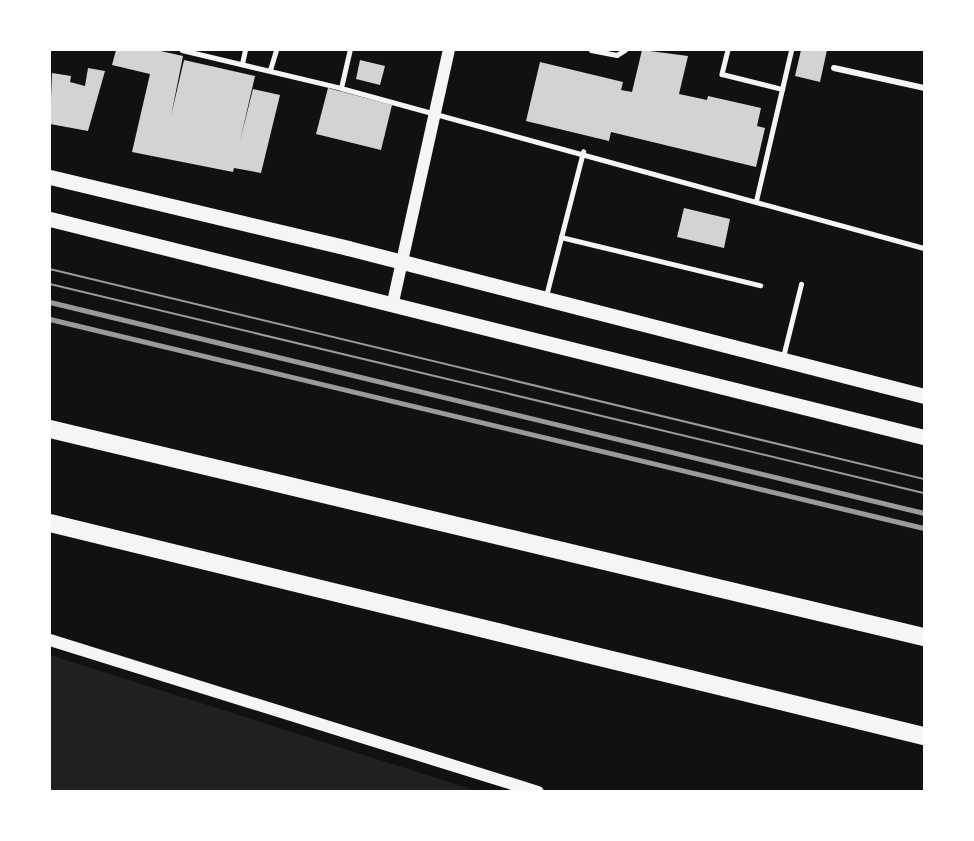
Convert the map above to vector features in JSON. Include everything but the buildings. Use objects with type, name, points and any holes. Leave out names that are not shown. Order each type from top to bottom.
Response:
[{"type":"highway","points":[[50,429],[924,637]]},
{"type":"highway","points":[[50,523],[924,736]]},
{"type":"main road","points":[[393,302],[433,112],[449,50]]},
{"type":"main road","points":[[50,177],[402,262],[924,396]]},
{"type":"main road","points":[[50,219],[393,302],[924,438]]},
{"type":"main road","points":[[50,640],[538,792]]},
{"type":"street","points":[[834,68],[924,88]]},
{"type":"lane","points":[[182,50],[433,112],[924,248]]},
{"type":"lane","points":[[242,64],[245,50]]},
{"type":"lane","points":[[270,70],[276,50]]},
{"type":"lane","points":[[341,88],[350,50]]},
{"type":"lane","points":[[592,50],[617,55],[625,50]]},
{"type":"lane","points":[[728,50],[722,74],[782,89]]},
{"type":"lane","points":[[756,201],[790,50]]},
{"type":"lane","points":[[546,299],[583,153]]},
{"type":"lane","points":[[561,237],[760,285]]},
{"type":"lane","points":[[783,360],[801,284]]},
{"type":"shaded area","points":[[50,655],[477,791],[50,791]]},
{"type":"tram line","points":[[50,269],[924,479]]},
{"type":"tram line","points":[[50,284],[924,493]]},
{"type":"railway","points":[[50,302],[924,513]]},
{"type":"railway","points":[[50,319],[924,528]]}]
